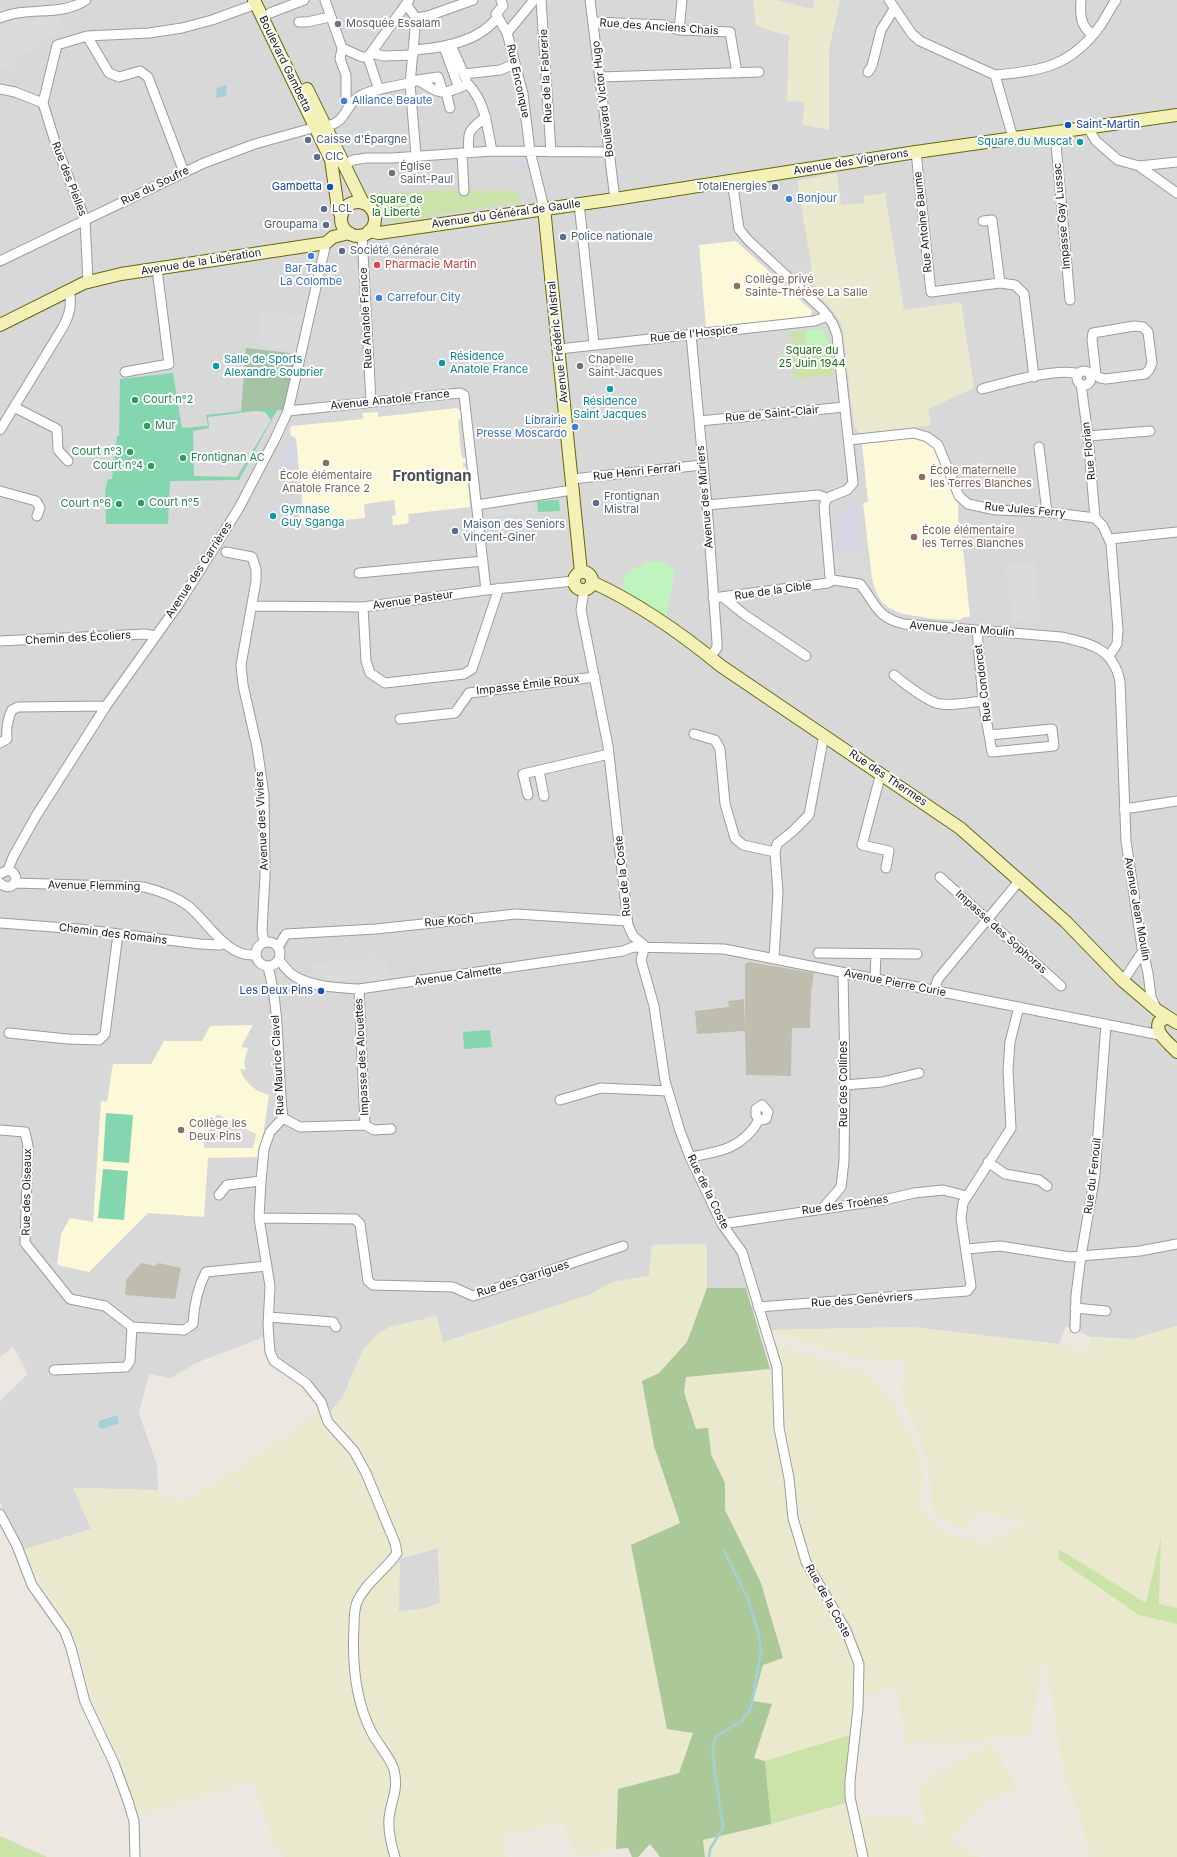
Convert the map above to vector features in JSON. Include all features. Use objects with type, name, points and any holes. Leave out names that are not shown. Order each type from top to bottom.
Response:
[{"type":"main road","name":"Boulevard Gambetta","points":[[258,1],[270,13],[321,127],[331,160],[338,209],[341,218]]},
{"type":"main road","name":"Boulevard Gambetta","points":[[258,1],[321,127],[344,165],[363,203]]},
{"type":"main road","name":"Avenue des Vignerons","points":[[615,198],[916,152],[1177,115]]},
{"type":"main road","points":[[333,175],[344,165]]},
{"type":"main road","name":"Avenue du Général de Gaulle","points":[[365,233],[379,233],[397,229],[615,198]]},
{"type":"main road","points":[[330,240],[344,210],[352,203],[363,203],[371,208],[374,217],[372,227],[365,233],[353,235],[349,233],[341,218]]},
{"type":"main road","name":"Avenue Frédéric Mistral","points":[[544,208],[572,484],[577,576]]},
{"type":"main road","points":[[374,217],[397,229]]},
{"type":"main road","name":"Avenue de la Libération","points":[[0,325],[88,281],[330,240],[349,233]]},
{"type":"main road","name":"Rue des Thermes","points":[[577,576],[577,587],[588,586],[606,588],[664,623],[721,666],[881,773],[960,828],[1066,922],[1123,981],[1166,1021],[1177,1052]]},
{"type":"street","points":[[0,18],[11,13],[71,8],[86,0]]},
{"type":"street","points":[[270,13],[304,0]]},
{"type":"street","points":[[325,0],[342,48],[340,59],[346,74],[346,101],[350,106]]},
{"type":"street","points":[[416,18],[428,16],[473,0]]},
{"type":"street","points":[[342,48],[362,57],[369,55],[384,56],[414,53],[448,46],[468,39],[492,25],[502,6],[502,0]]},
{"type":"street","points":[[508,33],[534,0]]},
{"type":"street","name":"Rue de la Fabrerie","points":[[541,0],[551,152]]},
{"type":"street","name":"Boulevard Victor Hugo","points":[[590,0],[594,22],[615,198]]},
{"type":"street","points":[[679,30],[682,0]]},
{"type":"street","points":[[889,0],[912,34],[920,41],[995,75],[1026,72],[1058,63],[1076,53],[1093,35],[1116,0]]},
{"type":"street","points":[[1081,0],[1080,17],[1082,24],[1087,31],[1093,35]]},
{"type":"street","points":[[0,89],[15,92],[43,103],[57,45],[87,36],[149,33],[182,28],[212,20],[258,1]]},
{"type":"street","points":[[369,55],[408,2],[416,18],[414,53],[416,155]]},
{"type":"street","points":[[868,72],[872,66],[881,30],[894,9]]},
{"type":"street","name":"Rue Enconque","points":[[496,16],[508,33],[523,94],[530,151],[544,208]]},
{"type":"street","points":[[299,22],[330,17]]},
{"type":"street","name":"Rue des Anciens Chais","points":[[594,22],[664,25],[679,30],[730,32],[737,73]]},
{"type":"street","points":[[87,36],[109,73],[119,77],[140,71],[148,77],[184,172]]},
{"type":"street","points":[[448,46],[468,84],[480,100],[486,117],[492,151]]},
{"type":"street","points":[[448,46],[459,88]]},
{"type":"street","points":[[369,55],[379,90]]},
{"type":"street","points":[[464,74],[500,70],[515,64]]},
{"type":"street","points":[[600,77],[759,72]]},
{"type":"street","points":[[995,75],[1013,138]]},
{"type":"street","name":"Rue du Soufre","points":[[0,261],[184,172],[255,144],[340,121],[350,106],[360,96],[379,90],[438,77],[445,92]]},
{"type":"street","points":[[414,82],[437,92],[445,92],[468,84]]},
{"type":"street","points":[[445,92],[450,108]]},
{"type":"street","name":"Rue des Pielles","points":[[43,103],[58,152],[85,220],[88,281]]},
{"type":"street","points":[[464,191],[465,153],[468,136],[471,128],[486,117]]},
{"type":"street","points":[[1088,128],[1096,140],[1118,160],[1140,166],[1177,193]]},
{"type":"street","name":"Impasse Gay Lussac","points":[[1055,133],[1070,300]]},
{"type":"street","points":[[344,165],[353,160],[492,151],[609,152]]},
{"type":"street","name":"Rue Antoine Baume","points":[[916,152],[931,292],[1000,283]]},
{"type":"street","points":[[1140,166],[1177,162]]},
{"type":"street","points":[[707,505],[818,495],[827,498],[847,490],[853,483],[837,334],[828,316],[748,240],[739,229],[732,180]]},
{"type":"street","points":[[579,203],[594,344]]},
{"type":"street","points":[[983,221],[992,220],[1000,283],[1015,285],[1024,294],[1034,377]]},
{"type":"street","name":"Rue Anatole France","points":[[365,233],[370,401]]},
{"type":"street","name":"Avenue des Carrières","points":[[4,872],[36,816],[106,706],[178,605],[239,508],[288,411],[330,240]]},
{"type":"street","points":[[125,372],[169,364],[157,269]]},
{"type":"street","points":[[0,430],[68,316],[72,302],[69,290]]},
{"type":"street","name":"Rue de l'Hospice","points":[[559,349],[814,321],[828,316]]},
{"type":"street","points":[[1093,376],[1084,371],[1079,374],[1077,379],[1081,384],[1089,382],[1093,376],[1093,333],[1134,326],[1143,327],[1148,332],[1152,363],[1149,370],[1145,374],[1106,379],[1093,376]]},
{"type":"street","name":"Avenue des Mûriers","points":[[691,335],[702,465],[707,505],[717,648],[710,657]]},
{"type":"street","points":[[982,388],[1070,371],[1079,374]]},
{"type":"street","name":"Rue Florian","points":[[1081,384],[1088,436],[1095,518]]},
{"type":"street","name":"Avenue Anatole France","points":[[288,411],[370,401],[460,393],[464,395],[486,590]]},
{"type":"street","points":[[14,406],[57,429],[58,450],[68,461]]},
{"type":"street","name":"Rue de Saint-Clair","points":[[699,421],[845,407]]},
{"type":"street","points":[[1088,436],[1150,431]]},
{"type":"street","name":"Rue Jules Ferry","points":[[849,440],[914,433],[928,437],[938,445],[959,496],[968,504],[996,510],[1047,512],[1095,518]]},
{"type":"street","points":[[1039,447],[1047,512]]},
{"type":"street","name":"Rue Henri Ferrari","points":[[477,505],[572,484],[702,465]]},
{"type":"street","points":[[0,491],[36,501],[40,508],[37,516]]},
{"type":"street","points":[[827,498],[824,506],[830,577],[833,580]]},
{"type":"street","points":[[1095,518],[1103,526],[1110,539],[1118,630],[1117,644],[1109,656]]},
{"type":"street","points":[[1110,539],[1177,532]]},
{"type":"street","name":"Avenue des Viviers","points":[[226,552],[252,557],[256,569],[252,606],[241,665],[243,685],[257,747],[264,795],[265,876],[262,931],[264,942]]},
{"type":"street","points":[[359,573],[483,561]]},
{"type":"street","name":"Avenue Pasteur","points":[[252,606],[363,607],[577,576]]},
{"type":"street","name":"Rue de la Cible","points":[[713,598],[724,598],[828,583],[833,580]]},
{"type":"street","name":"Avenue Jean Moulin","points":[[833,580],[860,584],[878,610],[895,622],[1061,637],[1084,641],[1109,656],[1117,669],[1120,682],[1126,842],[1143,951],[1151,997],[1166,1021]]},
{"type":"street","name":"Rue de la Coste","points":[[588,586],[581,610],[609,754],[627,921],[633,936],[645,946],[641,960],[654,1006],[660,1054],[668,1091],[680,1131],[690,1157],[722,1224],[742,1252],[777,1367],[779,1428],[790,1478],[793,1518],[806,1562],[846,1630],[859,1664],[858,1708],[850,1781],[850,1797],[863,1857]]},
{"type":"street","points":[[363,607],[366,661],[370,673],[385,683],[464,674],[472,669],[499,588]]},
{"type":"street","points":[[724,598],[745,615],[806,656]]},
{"type":"street","name":"Rue Condorcet","points":[[977,630],[984,701],[992,752],[1054,746],[1052,729],[990,735]]},
{"type":"street","name":"Chemin des Écoliers","points":[[0,641],[145,634],[155,636]]},
{"type":"street","points":[[894,675],[906,685],[937,704],[958,704],[984,701]]},
{"type":"street","name":"Impasse Émile Roux","points":[[400,719],[455,713],[468,693],[595,677]]},
{"type":"street","points":[[0,743],[7,739],[3,729],[12,710],[18,707],[106,706]]},
{"type":"street","points":[[694,734],[715,740],[720,749],[725,804],[735,838],[744,845],[775,852]]},
{"type":"street","points":[[774,958],[778,893],[775,852],[777,844],[794,831],[808,815],[824,735]]},
{"type":"street","points":[[528,795],[523,774],[609,754]]},
{"type":"street","points":[[539,771],[544,796]]},
{"type":"street","points":[[881,773],[862,845],[889,851],[886,868]]},
{"type":"street","points":[[1124,808],[1177,801]]},
{"type":"street","points":[[4,872],[15,874],[15,883]]},
{"type":"street","name":"Impasse des Sophoras","points":[[940,877],[1061,986]]},
{"type":"street","points":[[934,990],[938,979],[1020,880]]},
{"type":"street","name":"Avenue Flemming","points":[[0,884],[8,887],[15,883],[144,887],[161,891],[174,896],[189,907],[226,943],[239,952],[255,955]]},
{"type":"street","name":"Rue Koch","points":[[278,947],[286,934],[376,929],[516,914],[627,921]]},
{"type":"street","name":"Chemin des Romains","points":[[0,923],[79,929],[200,944],[220,945],[226,943]]},
{"type":"street","points":[[9,1033],[67,1039],[99,1040],[105,1034],[118,934]]},
{"type":"street","points":[[264,942],[272,942],[278,947],[280,956],[279,960],[273,966],[268,967],[258,962],[255,955],[259,945],[264,942]]},
{"type":"street","name":"Avenue Pierre Curie","points":[[645,946],[724,949],[1144,1031],[1166,1021]]},
{"type":"street","name":"Avenue Calmette","points":[[279,960],[294,976],[310,983],[333,988],[359,989],[479,973],[623,951],[633,947],[645,946]]},
{"type":"street","points":[[1123,981],[1143,951]]},
{"type":"street","points":[[818,953],[876,955],[917,954]]},
{"type":"street","points":[[875,978],[876,955]]},
{"type":"street","name":"Rue Maurice Clavel","points":[[268,967],[276,997],[279,1079],[283,1118],[270,1132],[264,1149],[261,1181],[259,1218],[270,1286],[268,1343],[274,1360],[306,1383],[321,1402],[328,1422],[354,1451],[366,1473],[395,1543],[397,1553],[368,1584],[357,1601],[352,1656],[357,1688],[365,1716],[371,1731],[393,1769],[397,1787],[389,1818],[390,1838],[395,1857]]},
{"type":"street","name":"Rue des Collines","points":[[838,1193],[842,1187],[844,1156],[845,1085],[843,973]]},
{"type":"street","name":"Impasse des Alouettes","points":[[359,989],[365,1125]]},
{"type":"street","points":[[1019,1007],[1010,1042],[1008,1070],[1011,1128],[963,1203],[961,1218],[967,1249],[1000,1246],[1070,1257],[1140,1251],[1177,1244]]},
{"type":"street","name":"Rue du Fenouil","points":[[1074,1328],[1081,1256],[1095,1175],[1106,1024]]},
{"type":"street","points":[[845,1085],[882,1082],[919,1073]]},
{"type":"street","points":[[560,1100],[600,1088],[668,1091]]},
{"type":"street","points":[[283,1118],[300,1127],[365,1125],[374,1130],[391,1129]]},
{"type":"street","points":[[690,1157],[717,1152],[735,1146],[755,1127],[759,1120]]},
{"type":"street","name":"Rue des Oiseaux","points":[[0,1130],[25,1132],[28,1146],[25,1243],[70,1299],[105,1306],[132,1327]]},
{"type":"street","points":[[988,1162],[1005,1174],[1039,1180],[1047,1186]]},
{"type":"street","points":[[219,1195],[227,1185],[261,1181]]},
{"type":"street","name":"Rue des Troènes","points":[[722,1224],[943,1190],[967,1196]]},
{"type":"street","points":[[838,1193],[839,1200],[843,1206]]},
{"type":"street","points":[[823,1208],[838,1193]]},
{"type":"street","name":"Rue des Garrigues","points":[[259,1218],[355,1219],[360,1224],[368,1281],[373,1285],[453,1287],[473,1296],[623,1246]]},
{"type":"street","name":"Rue des Genévriers","points":[[758,1307],[967,1291],[971,1286],[967,1249]]},
{"type":"street","points":[[54,1370],[126,1367],[130,1361],[132,1327],[184,1330],[193,1324],[194,1305],[199,1285],[206,1272],[267,1266]]},
{"type":"street","points":[[1075,1308],[1106,1311]]},
{"type":"street","points":[[269,1317],[333,1322],[336,1327]]},
{"type":"street","points":[[0,1514],[17,1546],[32,1585],[65,1632],[71,1648],[84,1702],[114,1763],[128,1801],[134,1821],[135,1857]]},
{"type":"shaded area","points":[[0,0],[1177,0],[1177,1326],[1132,1339],[1091,1337],[1066,1326],[1059,1344],[911,1327],[768,1330],[746,1288],[707,1288],[707,1244],[652,1245],[649,1276],[612,1282],[589,1295],[443,1343],[436,1316],[363,1350],[342,1398],[331,1411],[310,1378],[280,1360],[266,1336],[196,1363],[171,1378],[149,1374],[139,1413],[157,1466],[158,1490],[74,1488],[92,1529],[22,1550],[0,1502],[0,1401],[28,1374],[13,1347],[0,1357]]},
{"type":"shaded area","points":[[62,16],[63,32],[51,36],[0,72],[0,26],[14,21]]},
{"type":"shaded area","points":[[514,151],[530,151],[535,168],[518,171]]},
{"type":"shaded area","name":"Collège privé Sainte-Thérèse La Salle","points":[[736,241],[812,311],[810,317],[706,327],[699,245]]},
{"type":"shaded area","points":[[260,312],[302,315],[297,353],[257,344]]},
{"type":"shaded area","points":[[457,408],[461,411],[461,418],[458,421],[462,458],[465,458],[466,463],[463,463],[463,467],[466,467],[466,470],[463,471],[464,483],[468,483],[470,507],[408,514],[409,521],[406,524],[393,525],[392,516],[396,515],[394,500],[364,504],[365,518],[303,524],[300,522],[299,513],[303,509],[296,438],[291,436],[290,428],[292,426],[363,419],[363,413],[378,412],[378,417]]},
{"type":"shaded area","points":[[255,411],[265,412],[271,420],[237,477],[194,476],[193,431],[209,428],[208,417]]},
{"type":"shaded area","points":[[290,437],[295,440],[297,466],[272,469]]},
{"type":"shaded area","name":"École élémentaire les Terres Blanches","points":[[912,438],[924,440],[935,449],[944,463],[952,491],[958,500],[959,528],[961,529],[970,617],[964,617],[960,620],[935,619],[903,614],[891,609],[883,603],[877,594],[872,579],[863,503],[868,502],[862,444]]},
{"type":"shaded area","points":[[534,501],[535,513],[488,517],[487,505]]},
{"type":"shaded area","points":[[853,504],[858,505],[862,551],[838,552],[834,523]]},
{"type":"shaded area","points":[[863,552],[865,576],[856,577],[855,566],[835,567],[834,554]]},
{"type":"shaded area","points":[[1034,562],[1041,624],[1012,621],[1005,564]]},
{"type":"shaded area","points":[[1061,722],[1064,751],[986,758],[983,731]]},
{"type":"shaded area","points":[[385,959],[388,981],[363,982],[335,980],[312,975],[309,963]]},
{"type":"shaded area","points":[[749,962],[814,973],[811,992],[810,1028],[792,1028],[791,1076],[746,1075],[745,1031],[697,1034],[695,1011],[729,1007],[728,1001],[744,999],[745,1027],[745,964]]},
{"type":"shaded area","name":"Collège les Deux Pins","points":[[253,1025],[241,1047],[248,1048],[244,1062],[246,1070],[240,1069],[244,1078],[250,1085],[258,1091],[269,1095],[260,1157],[208,1158],[204,1217],[148,1213],[89,1272],[57,1265],[61,1234],[70,1218],[93,1222],[101,1101],[107,1102],[113,1064],[151,1064],[164,1041],[202,1041],[210,1026]]},
{"type":"shaded area","points":[[217,1114],[256,1134],[253,1148],[204,1148],[203,1141]]},
{"type":"shaded area","points":[[141,1263],[155,1266],[159,1263],[181,1268],[175,1299],[125,1295],[126,1280]]},
{"type":"shaded area","points":[[438,1548],[440,1603],[426,1608],[399,1612],[399,1559]]},
{"type":"green space","points":[[753,0],[775,0],[813,9],[814,0],[840,0],[829,50],[829,130],[803,125],[804,102],[787,101],[789,36],[756,26]]},
{"type":"green space","points":[[837,173],[841,205],[864,203],[864,196],[885,193],[904,310],[961,302],[974,388],[928,409],[931,425],[865,434],[858,432],[854,425],[842,326],[834,312],[816,293],[797,181]]},
{"type":"green space","name":"Square de la Liberté","points":[[438,190],[518,191],[520,202],[392,222],[380,215],[369,194]]},
{"type":"green space","name":"Square du 25 Juin 1944","points":[[823,328],[829,340],[834,375],[794,379],[790,331]]},
{"type":"green space","points":[[822,329],[828,341],[830,353],[821,356],[818,349],[813,346],[807,347],[805,331]]},
{"type":"green space","points":[[246,348],[290,353],[296,357],[285,410],[241,411]]},
{"type":"green space","name":"Frontignan AC","points":[[173,373],[182,428],[208,426],[206,415],[251,410],[277,410],[239,480],[170,481],[168,524],[106,524],[105,491],[108,479],[112,479],[117,436],[119,436],[120,379]]},
{"type":"green space","points":[[559,500],[560,511],[538,512],[537,501]]},
{"type":"green space","points":[[660,561],[675,570],[666,618],[623,591],[624,575],[646,562]]},
{"type":"green space","points":[[490,1030],[492,1047],[464,1049],[463,1032]]},
{"type":"green space","points":[[106,1113],[133,1115],[129,1163],[103,1161]]},
{"type":"green space","points":[[103,1169],[128,1171],[124,1220],[98,1218]]},
{"type":"green space","points":[[707,1244],[707,1288],[687,1342],[659,1373],[642,1381],[654,1446],[680,1523],[693,1733],[679,1773],[618,1789],[616,1849],[576,1856],[563,1822],[500,1836],[507,1857],[397,1857],[391,1834],[400,1777],[367,1714],[354,1654],[359,1601],[393,1562],[400,1563],[399,1612],[426,1608],[440,1603],[438,1548],[399,1559],[366,1457],[331,1411],[342,1398],[363,1350],[375,1336],[389,1327],[436,1316],[443,1342],[589,1295],[612,1282],[649,1276],[652,1245]]},
{"type":"green space","points":[[707,1288],[746,1288],[770,1369],[686,1377],[684,1392],[696,1429],[708,1428],[711,1454],[725,1483],[725,1510],[761,1583],[783,1658],[763,1665],[753,1701],[772,1704],[754,1758],[765,1761],[771,1824],[703,1840],[705,1857],[660,1857],[650,1844],[638,1857],[632,1857],[628,1848],[616,1849],[618,1789],[679,1773],[693,1733],[667,1729],[631,1545],[680,1523],[654,1446],[642,1381],[659,1373],[687,1342]]},
{"type":"green space","points":[[1177,1326],[1177,1608],[1159,1604],[1161,1540],[1147,1603],[1059,1549],[1058,1559],[1139,1615],[1177,1624],[1177,1857],[1090,1857],[1078,1810],[1064,1775],[1047,1666],[1040,1667],[1032,1734],[940,1745],[932,1740],[906,1744],[897,1689],[863,1694],[863,1677],[806,1550],[788,1439],[783,1394],[770,1342],[866,1374],[888,1393],[914,1444],[923,1477],[920,1503],[928,1517],[944,1532],[984,1543],[1027,1523],[978,1510],[965,1531],[940,1517],[932,1508],[931,1479],[921,1440],[900,1391],[906,1360],[875,1360],[840,1354],[768,1330],[911,1327],[1059,1344],[1086,1355],[1091,1337],[1132,1339]]},
{"type":"green space","points":[[770,1369],[776,1424],[799,1555],[847,1640],[855,1662],[853,1734],[765,1761],[754,1758],[772,1705],[753,1701],[763,1665],[783,1657],[761,1583],[725,1510],[725,1483],[711,1454],[708,1428],[696,1429],[684,1392],[686,1377]]},
{"type":"green space","points":[[318,1408],[325,1427],[351,1454],[364,1478],[391,1544],[390,1558],[367,1580],[351,1619],[349,1657],[354,1688],[372,1741],[389,1770],[393,1783],[391,1857],[284,1857],[275,1847],[253,1781],[137,1815],[117,1756],[94,1702],[72,1633],[22,1550],[91,1529],[73,1488],[158,1490],[168,1499],[185,1501],[242,1467],[268,1447],[295,1434]]},
{"type":"green space","points":[[1161,1537],[1159,1604],[1177,1608],[1177,1624],[1139,1615],[1058,1559],[1059,1549],[1146,1603]]},
{"type":"green space","points":[[853,1734],[846,1803],[771,1824],[765,1761]]},
{"type":"green space","points":[[989,1744],[993,1745],[1016,1788],[986,1801],[949,1840],[980,1857],[866,1857],[859,1818],[907,1818],[927,1829],[917,1787],[942,1770]]},
{"type":"green space","points":[[846,1803],[861,1857],[705,1857],[703,1841]]},
{"type":"green space","points":[[0,1836],[47,1857],[0,1857]]},
{"type":"water","points":[[227,85],[226,96],[216,98],[217,88]]},
{"type":"water","points":[[117,1415],[119,1423],[102,1429],[98,1427],[99,1421]]},
{"type":"waterway","points":[[709,1857],[710,1849],[723,1828],[713,1759],[713,1746],[716,1736],[742,1721],[751,1708],[761,1652],[759,1635],[748,1599],[724,1550]]},
{"type":"place","name":"Mosquée Essalam","points":[[338,24]]},
{"type":"place","name":"Alliance Beaute","points":[[344,101]]},
{"type":"place","name":"Saint-Martin","points":[[1068,125]]},
{"type":"place","name":"Caisse d'Épargne","points":[[308,140]]},
{"type":"place","name":"Square du Muscat","points":[[1080,142]]},
{"type":"place","name":"CIC","points":[[317,157]]},
{"type":"place","name":"Église Saint-Paul","points":[[392,173]]},
{"type":"place","name":"Gambetta","points":[[330,187]]},
{"type":"place","name":"TotalEnergies","points":[[775,187]]},
{"type":"place","name":"Bonjour","points":[[789,199]]},
{"type":"place","name":"LCL","points":[[324,209]]},
{"type":"place","name":"Groupama","points":[[326,225]]},
{"type":"place","name":"Police nationale","points":[[563,237]]},
{"type":"place","name":"Société Générale","points":[[342,251]]},
{"type":"place","name":"Bar Tabac La Colombe","points":[[311,256]]},
{"type":"place","name":"Pharmacie Martin","points":[[377,265]]},
{"type":"place","name":"Collège privé Sainte-Thérèse La Salle","points":[[737,286]]},
{"type":"place","name":"Carrefour City","points":[[379,298]]},
{"type":"place","name":"Résidence Anatole France","points":[[442,363]]},
{"type":"place","name":"Salle de Sports Alexandre Soubrier","points":[[216,366]]},
{"type":"place","name":"Chapelle Saint-Jacques","points":[[580,366]]},
{"type":"place","name":"Résidence Saint Jacques","points":[[610,389]]},
{"type":"place","name":"Court n°2","points":[[135,400]]},
{"type":"place","name":"Mur","points":[[147,426]]},
{"type":"place","name":"Librairie Presse Moscardo","points":[[575,427]]},
{"type":"place","name":"Court n°3","points":[[130,452]]},
{"type":"place","name":"Frontignan AC","points":[[183,458]]},
{"type":"place","name":"École élémentaire Anatole France 2","points":[[326,463]]},
{"type":"place","name":"Court n°4","points":[[151,466]]},
{"type":"place","name":"École maternelle les Terres Blanches","points":[[922,477]]},
{"type":"place","name":"Court n°5","points":[[141,503]]},
{"type":"place","name":"Frontignan Mistral","points":[[596,503]]},
{"type":"place","name":"Court n°6","points":[[119,504]]},
{"type":"place","name":"Gymnase Guy Sganga","points":[[273,516]]},
{"type":"place","name":"Maison des Seniors Vincent-Giner","points":[[455,531]]},
{"type":"place","name":"École élémentaire les Terres Blanches","points":[[914,537]]},
{"type":"place","name":"Les Deux Pins","points":[[321,991]]},
{"type":"place","name":"Collège les Deux Pins","points":[[181,1130]]},
{"type":"district","name":"Frontignan","points":[[432,476]]}]
